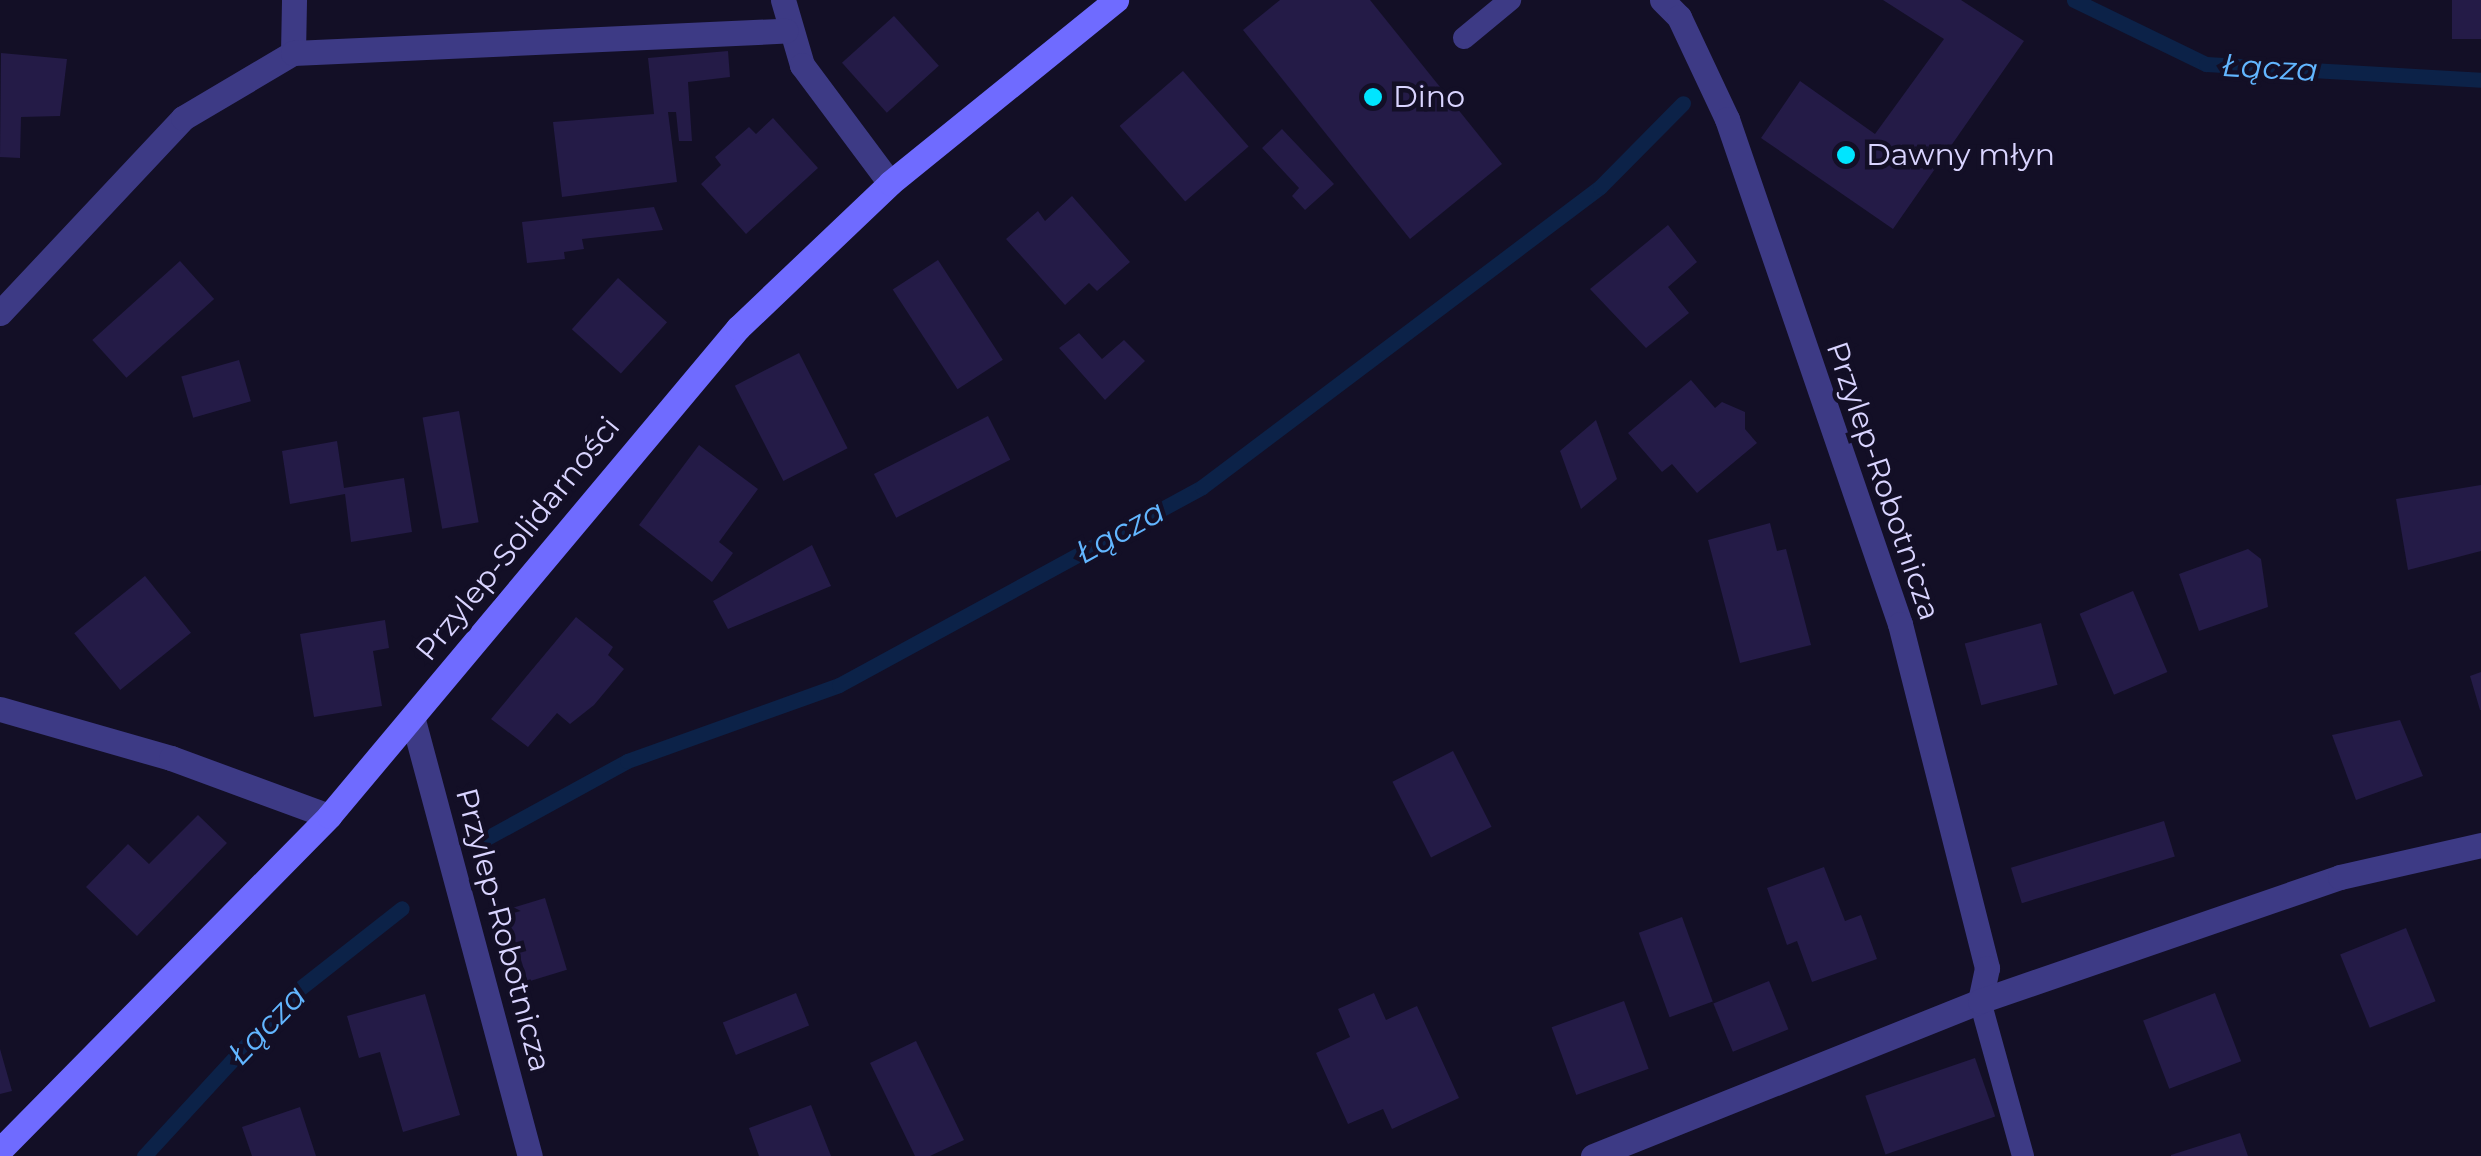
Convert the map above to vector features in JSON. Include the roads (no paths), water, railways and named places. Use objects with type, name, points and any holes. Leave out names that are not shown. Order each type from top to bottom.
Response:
[{"type":"main road","name":"Przylep-Solidarności","points":[[0,1150],[329,816],[414,720],[676,396],[890,183],[1116,0]]},
{"type":"street","points":[[293,53],[294,0]]},
{"type":"street","points":[[783,0],[786,31],[823,99],[890,183]]},
{"type":"street","name":"Przylep-Robotnicza","points":[[1662,0],[1678,17],[1726,119],[1900,624],[1987,968],[1980,1002]]},
{"type":"street","points":[[0,313],[183,118],[293,53],[786,31]]},
{"type":"street","points":[[0,709],[171,758],[329,816]]},
{"type":"street","name":"Przylep-Robotnicza","points":[[414,720],[530,1156]]},
{"type":"street","points":[[1593,1156],[1980,1002],[2340,878],[2481,845]]},
{"type":"lane","points":[[1464,38],[1510,0]]},
{"type":"lane","points":[[1980,1002],[2023,1156]]},
{"type":"waterway","name":"Łącza","points":[[2074,0],[2206,64],[2481,80]]},
{"type":"waterway","name":"Łącza","points":[[483,840],[627,761],[839,685],[1202,487],[1600,187],[1683,103]]},
{"type":"waterway","name":"Łącza","points":[[144,1156],[294,993],[402,908]]},
{"type":"place","name":"Dino","points":[[1373,97]]},
{"type":"place","name":"Dawny młyn","points":[[1846,155]]}]
